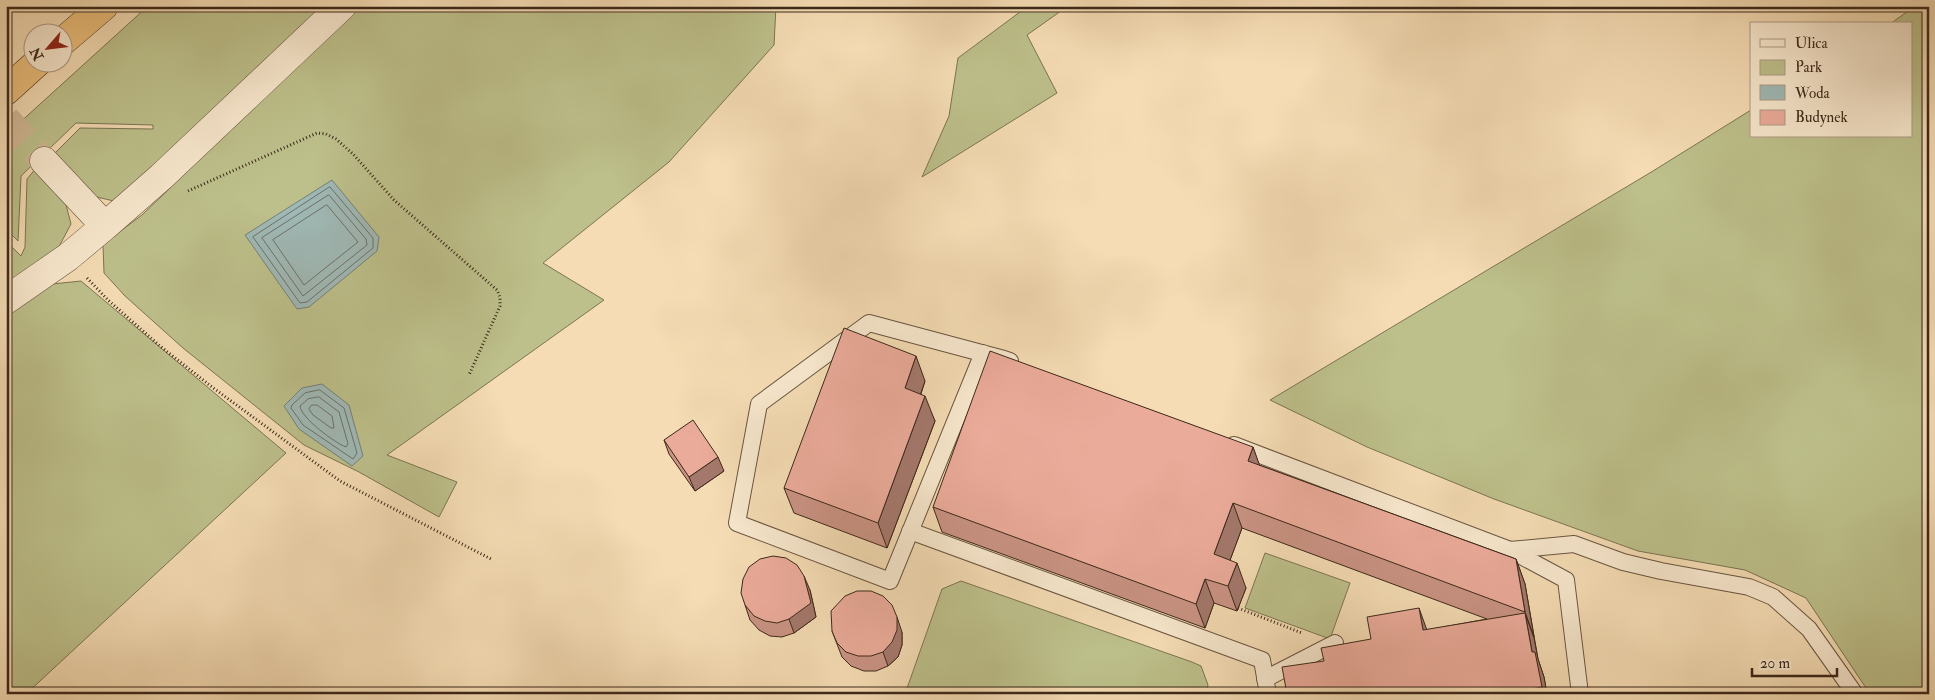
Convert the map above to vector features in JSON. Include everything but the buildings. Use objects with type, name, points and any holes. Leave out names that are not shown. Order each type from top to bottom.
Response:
[{"type":"highway","points":[[72,33],[104,6]]},
{"type":"highway","points":[[6,91],[27,72]]},
{"type":"street","points":[[6,300],[68,257],[152,185],[342,6]]},
{"type":"street","points":[[44,160],[105,226]]},
{"type":"lane","points":[[983,353],[890,581],[737,523],[759,404],[870,322],[983,353],[1022,366]]},
{"type":"lane","points":[[1216,438],[1510,550],[1566,580],[1580,694]]},
{"type":"lane","points":[[910,530],[1262,660],[1267,686],[1335,643]]},
{"type":"lane","points":[[1510,550],[1574,544],[1623,562],[1749,587],[1773,597],[1809,629],[1855,694]]},
{"type":"path","points":[[152,185],[170,192],[183,193],[317,133],[326,134],[336,139],[353,154],[394,200],[496,290],[500,297],[500,306],[469,375]]},
{"type":"path","points":[[68,257],[108,300],[160,346],[212,387],[340,481],[491,559]]},
{"type":"green space","points":[[148,6],[326,6],[184,139],[114,201],[92,196],[53,155],[80,128],[153,129],[153,125],[76,123],[21,176],[18,241],[6,229],[6,135]]},
{"type":"green space","points":[[359,6],[626,6],[630,12],[639,6],[776,6],[774,45],[669,162],[543,263],[604,300],[387,455],[457,482],[439,517],[359,472],[304,445],[183,348],[125,296],[104,273],[103,244],[142,215]]},
{"type":"green space","points":[[1028,6],[1068,6],[1027,35],[1057,93],[922,177],[949,116],[958,58]]},
{"type":"green space","points":[[1915,6],[1929,6],[1929,694],[1870,694],[1806,598],[1745,570],[1638,551],[1494,499],[1367,447],[1270,400],[1653,171],[1750,111],[1750,138],[1912,138],[1912,22],[1893,22]]},
{"type":"green space","points":[[37,167],[63,193],[71,224],[55,254],[6,284],[6,241],[21,256],[25,247],[27,179]]},
{"type":"green space","points":[[81,281],[286,453],[26,694],[6,694],[6,313],[52,284]]},
{"type":"green space","points":[[1265,553],[1350,583],[1330,639],[1245,608]]},
{"type":"green space","points":[[961,581],[1201,666],[1208,685],[1206,694],[905,694],[942,589]]},
{"type":"water","points":[[332,180],[379,237],[377,251],[309,307],[297,309],[245,235]]},
{"type":"water","points":[[322,384],[349,405],[363,456],[352,466],[299,429],[284,406],[302,388]]},
{"type":"tunnel","points":[[6,119],[44,161]]}]
